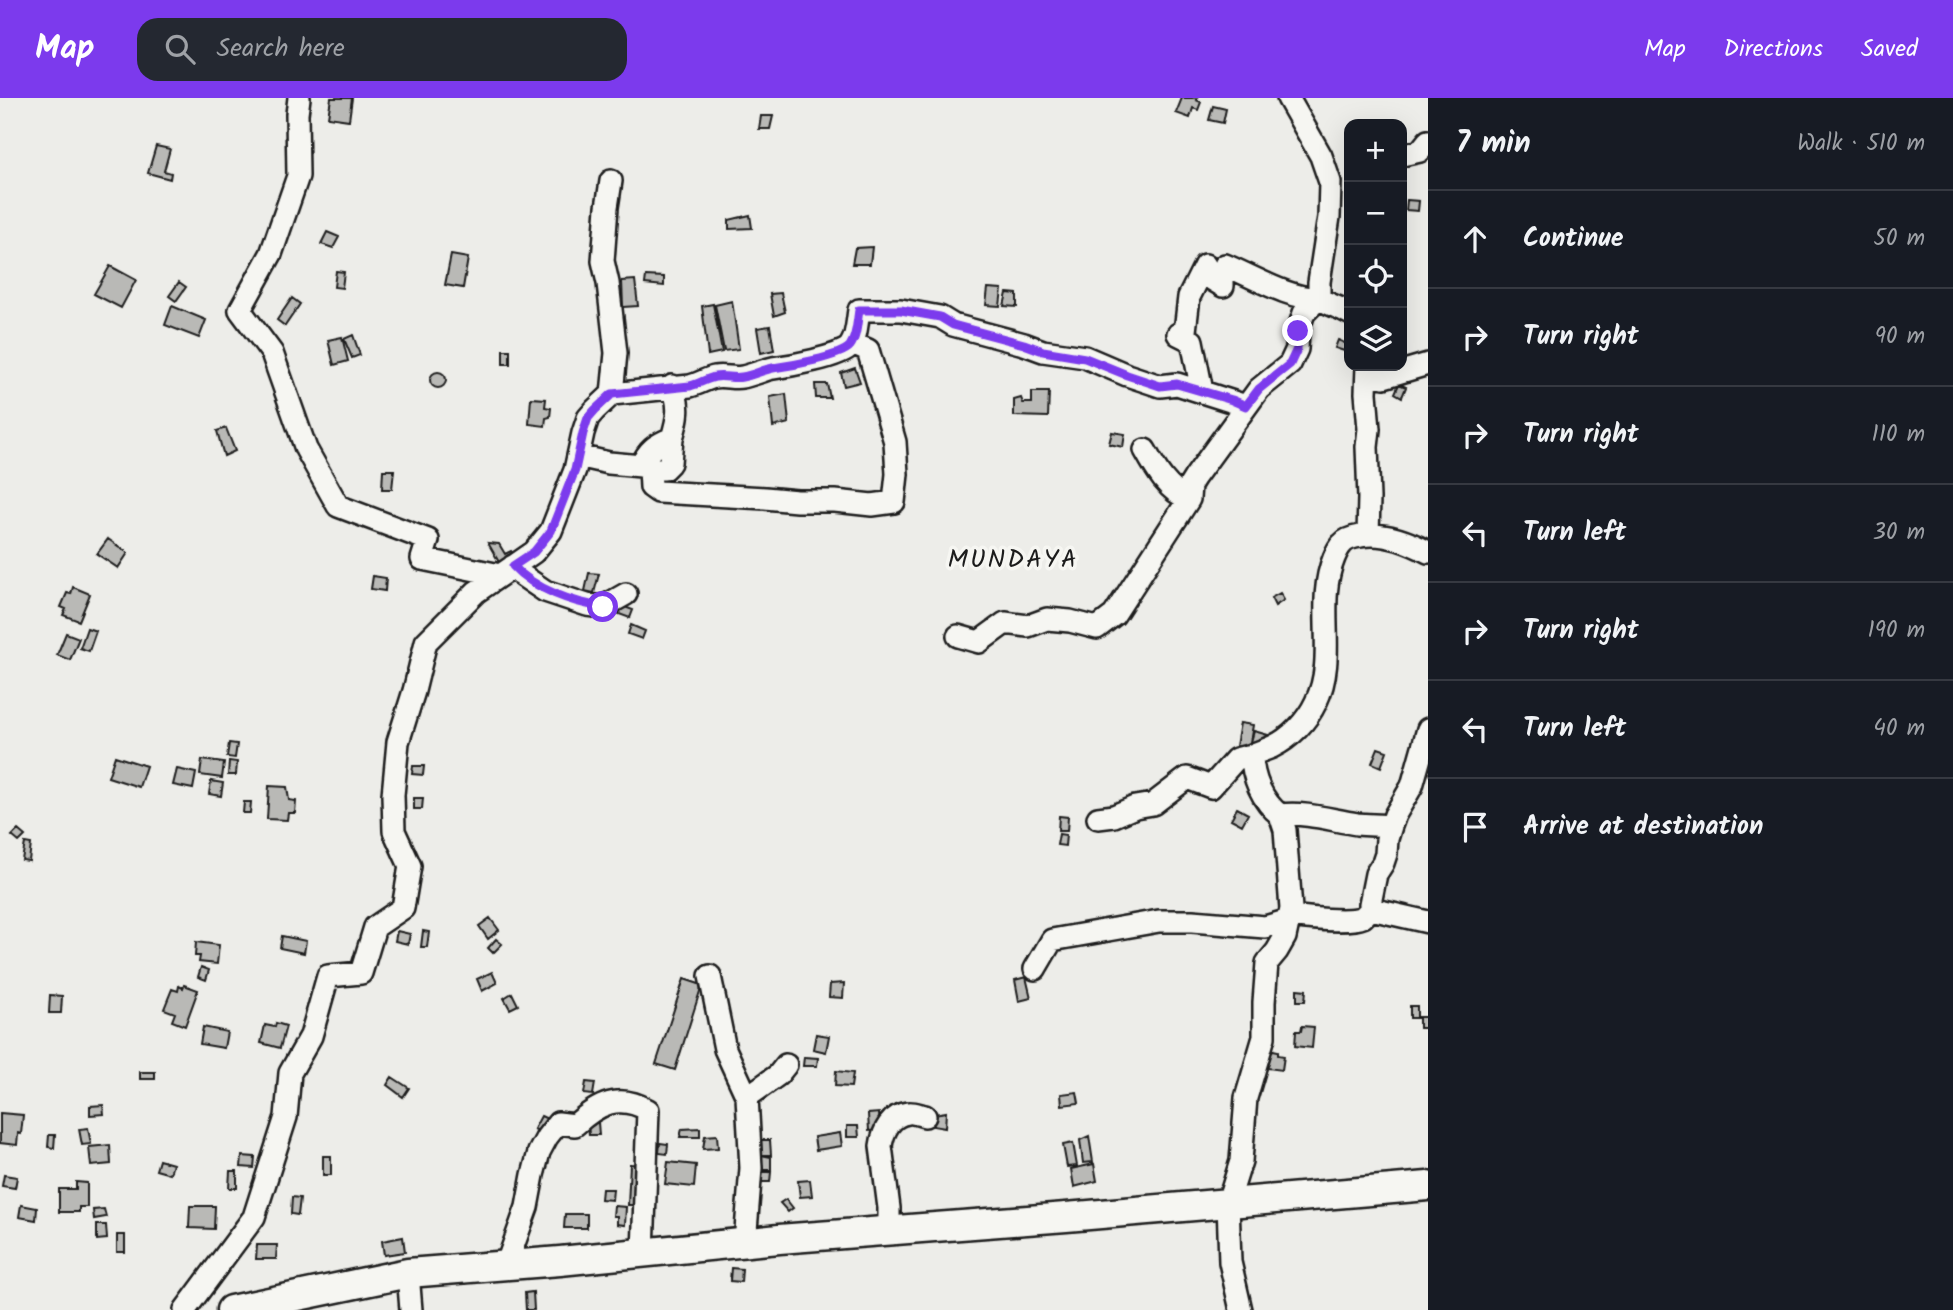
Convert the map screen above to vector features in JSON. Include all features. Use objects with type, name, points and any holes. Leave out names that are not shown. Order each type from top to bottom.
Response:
[{"type":"main road","points":[[231,1310],[408,1273],[744,1242],[1428,1186]]},
{"type":"street","points":[[299,98],[298,176],[271,254],[240,310],[272,353],[306,449],[338,506],[428,540],[422,559],[520,574],[545,591],[587,605],[603,607],[626,594]]},
{"type":"street","points":[[958,636],[979,642],[1005,623],[1028,626],[1047,619],[1070,621],[1097,628],[1114,615],[1189,499],[1195,477],[1259,389],[1290,364],[1297,349],[1298,331],[1304,313],[1319,298],[1330,204],[1340,178],[1321,156],[1288,98]]},
{"type":"street","points":[[1407,154],[1420,151],[1428,141]]},
{"type":"street","points":[[611,181],[603,261],[615,353],[612,394]]},
{"type":"street","points":[[1202,391],[1192,341],[1178,334],[1185,331],[1189,297],[1205,265],[1213,280],[1223,286],[1225,265],[1292,294],[1311,299],[1319,298]]},
{"type":"street","points":[[1319,298],[1324,303],[1344,310]]},
{"type":"street","points":[[185,1310],[254,1217],[286,1117],[290,1073],[311,1036],[328,976],[361,973],[375,927],[403,908],[410,866],[394,831],[395,768],[398,742],[426,642],[476,592],[534,552],[551,531],[575,470],[588,418],[612,394],[702,383],[715,377],[740,378],[793,363],[835,355],[848,349],[855,338],[859,310],[901,310],[940,317],[953,325],[1034,349],[1085,358],[1160,386],[1177,384],[1246,406]]},
{"type":"street","points":[[672,386],[679,406],[672,439],[657,444],[647,452],[645,468],[651,487],[659,492],[872,505],[894,502],[897,474],[895,442],[869,350],[852,343]]},
{"type":"street","points":[[1407,370],[1428,364]]},
{"type":"street","points":[[1367,371],[1368,535]]},
{"type":"street","points":[[1372,371],[1384,377],[1404,371]]},
{"type":"street","points":[[1145,450],[1153,466],[1168,484],[1189,499]]},
{"type":"street","points":[[578,456],[645,468]]},
{"type":"street","points":[[1098,818],[1153,804],[1187,778],[1211,787],[1237,759],[1271,748],[1289,737],[1309,715],[1318,699],[1325,671],[1325,606],[1329,569],[1344,541],[1368,535],[1398,539],[1428,552]]},
{"type":"street","points":[[1371,909],[1376,874],[1386,854],[1391,826],[1412,786],[1428,729]]},
{"type":"street","points":[[1241,1310],[1230,1262],[1228,1203],[1241,1161],[1246,1098],[1264,1037],[1267,963],[1278,951],[1290,918],[1285,830],[1280,815],[1271,808],[1260,789],[1252,768],[1252,755]]},
{"type":"street","points":[[1280,815],[1313,814],[1357,824],[1391,826]]},
{"type":"street","points":[[1035,970],[1052,940],[1159,921],[1265,927],[1290,918],[1352,919],[1363,917],[1371,909]]},
{"type":"street","points":[[1371,909],[1428,922]]},
{"type":"street","points":[[710,976],[725,1049],[747,1097],[751,1168],[744,1242]]},
{"type":"street","points":[[747,1097],[778,1075],[786,1065]]},
{"type":"street","points":[[506,1266],[527,1207],[533,1175],[547,1137],[558,1123],[575,1125],[602,1105],[618,1101],[637,1104],[648,1110],[643,1253]]},
{"type":"street","points":[[889,1230],[882,1138],[892,1120],[909,1113],[925,1116]]},
{"type":"street","points":[[408,1273],[411,1310]]},
{"type":"building","points":[[331,98],[352,98],[349,120],[328,117]]},
{"type":"building","points":[[1182,98],[1197,98],[1196,100],[1201,102],[1198,110],[1193,108],[1190,118],[1176,113]]},
{"type":"building","points":[[1213,106],[1226,109],[1223,123],[1209,120]]},
{"type":"building","points":[[761,116],[773,116],[770,129],[759,129]]},
{"type":"building","points":[[156,146],[170,149],[164,171],[171,173],[170,179],[148,173]]},
{"type":"building","points":[[1407,200],[1419,201],[1418,211],[1407,210]]},
{"type":"building","points":[[750,215],[752,228],[729,229],[729,220]]},
{"type":"building","points":[[327,232],[339,237],[333,248],[321,244]]},
{"type":"building","points":[[872,247],[870,264],[852,264],[855,248]]},
{"type":"building","points":[[451,255],[468,258],[463,288],[445,285]]},
{"type":"building","points":[[110,266],[136,280],[121,308],[94,294]]},
{"type":"building","points":[[336,271],[344,272],[342,288],[334,287]]},
{"type":"building","points":[[646,276],[664,277],[664,286],[645,284]]},
{"type":"building","points":[[635,280],[638,306],[623,307],[622,281]]},
{"type":"building","points":[[179,282],[186,287],[176,301],[169,296]]},
{"type":"building","points":[[988,288],[1002,289],[1000,306],[986,305]]},
{"type":"building","points":[[781,293],[785,312],[774,316],[770,294]]},
{"type":"building","points":[[1007,293],[1017,294],[1017,307],[1004,306]]},
{"type":"building","points":[[292,298],[300,304],[285,326],[277,320]]},
{"type":"building","points":[[732,301],[739,349],[724,351],[715,305]]},
{"type":"building","points":[[713,304],[722,352],[708,355],[702,306]]},
{"type":"building","points":[[172,306],[206,320],[199,338],[165,325]]},
{"type":"building","points":[[770,326],[774,350],[761,353],[757,328]]},
{"type":"building","points":[[353,335],[360,355],[352,358],[344,339]]},
{"type":"building","points":[[342,337],[348,361],[334,365],[328,340]]},
{"type":"building","points":[[1338,340],[1344,343],[1344,351],[1335,348]]},
{"type":"building","points":[[503,350],[510,350],[510,364],[503,364]]},
{"type":"building","points":[[855,368],[860,382],[844,386],[841,373]]},
{"type":"building","points":[[438,372],[446,380],[438,388],[430,380]]},
{"type":"building","points":[[815,384],[827,384],[830,398],[816,398]]},
{"type":"building","points":[[1399,384],[1406,387],[1402,397],[1395,393]]},
{"type":"building","points":[[1032,392],[1049,392],[1048,417],[1014,416],[1014,400],[1021,398],[1023,403],[1032,403]]},
{"type":"building","points":[[786,394],[789,423],[773,427],[770,397]]},
{"type":"building","points":[[531,398],[546,399],[545,407],[551,408],[545,426],[529,424]]},
{"type":"building","points":[[226,428],[235,451],[224,456],[217,431]]},
{"type":"building","points":[[1112,432],[1125,434],[1123,447],[1109,444]]},
{"type":"building","points":[[383,470],[394,470],[392,489],[382,489]]},
{"type":"building","points":[[108,539],[128,553],[118,568],[97,554]]},
{"type":"building","points":[[488,543],[499,544],[505,554],[511,551],[514,556],[500,564]]},
{"type":"building","points":[[589,573],[599,574],[594,593],[585,591]]},
{"type":"building","points":[[373,576],[386,578],[385,591],[371,589]]},
{"type":"building","points":[[73,587],[90,594],[79,621],[63,615],[66,609],[61,607]]},
{"type":"building","points":[[1280,593],[1284,600],[1275,606],[1271,598]]},
{"type":"building","points":[[622,606],[633,610],[630,618],[619,614]]},
{"type":"building","points":[[631,625],[645,631],[642,639],[628,634]]},
{"type":"building","points":[[87,628],[96,631],[89,651],[80,648]]},
{"type":"building","points":[[66,633],[79,638],[70,660],[57,655]]},
{"type":"building","points":[[1240,723],[1253,725],[1249,748],[1236,746]]},
{"type":"building","points":[[1254,731],[1268,735],[1265,745],[1251,742]]},
{"type":"building","points":[[229,743],[237,744],[235,758],[227,757]]},
{"type":"building","points":[[1378,748],[1387,751],[1381,767],[1372,763]]},
{"type":"building","points":[[115,756],[146,766],[139,787],[108,777]]},
{"type":"building","points":[[202,760],[224,763],[222,778],[200,775]]},
{"type":"building","points":[[229,761],[237,762],[236,775],[228,775]]},
{"type":"building","points":[[413,766],[424,766],[423,775],[412,774]]},
{"type":"building","points":[[177,769],[196,773],[193,789],[173,785]]},
{"type":"building","points":[[211,781],[223,783],[221,796],[209,794]]},
{"type":"building","points":[[269,786],[287,787],[289,800],[296,801],[295,813],[288,813],[287,820],[267,819]]},
{"type":"building","points":[[414,798],[423,798],[422,809],[414,809]]},
{"type":"building","points":[[244,802],[251,802],[250,813],[243,813]]},
{"type":"building","points":[[1237,808],[1248,814],[1242,825],[1231,819]]},
{"type":"building","points":[[1059,816],[1068,817],[1067,831],[1058,831]]},
{"type":"building","points":[[18,830],[25,836],[19,842],[12,836]]},
{"type":"building","points":[[1059,834],[1066,835],[1065,846],[1057,845]]},
{"type":"building","points":[[25,843],[31,844],[29,861],[22,860]]},
{"type":"building","points":[[490,918],[499,930],[488,939],[479,926]]},
{"type":"building","points":[[397,931],[410,934],[408,944],[395,941]]},
{"type":"building","points":[[423,931],[429,932],[427,947],[421,947]]},
{"type":"building","points":[[282,936],[306,941],[304,953],[280,948]]},
{"type":"building","points":[[496,939],[502,944],[493,953],[488,948]]},
{"type":"building","points":[[196,942],[219,945],[217,964],[199,962],[200,956],[195,956]]},
{"type":"building","points":[[201,967],[209,970],[206,980],[198,977]]},
{"type":"building","points":[[492,972],[497,983],[482,991],[477,979]]},
{"type":"building","points":[[1026,977],[1031,998],[1019,1001],[1015,980]]},
{"type":"building","points":[[684,979],[702,985],[675,1070],[656,1064]]},
{"type":"building","points":[[844,983],[843,998],[829,997],[830,984]]},
{"type":"building","points":[[184,985],[198,990],[185,1026],[172,1021],[175,1013],[164,1009],[172,989],[178,991],[179,986],[183,988]]},
{"type":"building","points":[[1297,989],[1306,990],[1305,1001],[1297,1001]]},
{"type":"building","points":[[512,993],[518,1005],[510,1009],[504,998]]},
{"type":"building","points":[[50,995],[62,996],[61,1013],[49,1013]]},
{"type":"building","points":[[1410,1006],[1417,1006],[1417,1018],[1410,1018]]},
{"type":"building","points":[[1419,1017],[1428,1017],[1428,1028],[1419,1028]]},
{"type":"building","points":[[276,1023],[286,1026],[280,1048],[261,1043],[265,1025],[275,1027]]},
{"type":"building","points":[[1302,1026],[1314,1027],[1312,1048],[1295,1046],[1296,1031],[1301,1031]]},
{"type":"building","points":[[203,1027],[227,1032],[224,1048],[200,1044]]},
{"type":"building","points":[[816,1034],[829,1036],[826,1052],[813,1049]]},
{"type":"building","points":[[1269,1049],[1284,1056],[1282,1070],[1267,1068]]},
{"type":"building","points":[[804,1057],[818,1058],[817,1066],[803,1066]]},
{"type":"building","points":[[836,1071],[853,1073],[851,1087],[835,1086]]},
{"type":"building","points":[[140,1072],[155,1072],[155,1079],[140,1079]]},
{"type":"building","points":[[392,1077],[409,1088],[403,1097],[387,1085]]},
{"type":"building","points":[[586,1082],[595,1083],[593,1095],[584,1094]]},
{"type":"building","points":[[1077,1092],[1079,1103],[1062,1105],[1061,1094]]},
{"type":"building","points":[[103,1105],[104,1114],[90,1115],[90,1106]]},
{"type":"building","points":[[946,1112],[945,1128],[933,1126],[934,1114]]},
{"type":"building","points":[[0,1113],[23,1115],[17,1145],[0,1143]]},
{"type":"building","points":[[879,1113],[880,1130],[869,1131],[868,1114]]},
{"type":"building","points":[[541,1116],[552,1121],[547,1135],[534,1129]]},
{"type":"building","points":[[588,1122],[598,1122],[599,1135],[589,1135]]},
{"type":"building","points":[[847,1126],[858,1126],[859,1137],[847,1137]]},
{"type":"building","points":[[88,1128],[91,1144],[82,1145],[79,1129]]},
{"type":"building","points":[[700,1128],[700,1137],[680,1137],[682,1129]]},
{"type":"building","points":[[840,1133],[842,1146],[816,1150],[814,1137]]},
{"type":"building","points":[[49,1135],[55,1135],[54,1148],[48,1147]]},
{"type":"building","points":[[717,1135],[718,1148],[703,1149],[705,1136]]},
{"type":"building","points":[[1089,1136],[1093,1162],[1083,1163],[1080,1140]]},
{"type":"building","points":[[759,1140],[770,1140],[771,1155],[759,1155]]},
{"type":"building","points":[[660,1143],[668,1144],[667,1154],[659,1153]]},
{"type":"building","points":[[1073,1143],[1077,1166],[1067,1167],[1063,1145]]},
{"type":"building","points":[[110,1145],[111,1164],[91,1166],[89,1147]]},
{"type":"building","points":[[761,1155],[771,1157],[771,1170],[760,1170]]},
{"type":"building","points":[[242,1156],[255,1157],[254,1168],[241,1167]]},
{"type":"building","points":[[323,1156],[331,1156],[331,1175],[323,1175]]},
{"type":"building","points":[[159,1160],[173,1164],[170,1174],[156,1170]]},
{"type":"building","points":[[668,1162],[696,1165],[694,1187],[665,1184]]},
{"type":"building","points":[[630,1164],[639,1165],[636,1205],[628,1205]]},
{"type":"building","points":[[1094,1164],[1097,1181],[1074,1187],[1071,1169]]},
{"type":"building","points":[[230,1171],[237,1171],[237,1188],[229,1188]]},
{"type":"building","points":[[762,1172],[771,1172],[770,1182],[761,1182]]},
{"type":"building","points":[[4,1175],[17,1177],[15,1188],[2,1186]]},
{"type":"building","points":[[810,1180],[812,1196],[800,1197],[798,1181]]},
{"type":"building","points":[[76,1182],[87,1183],[87,1207],[79,1207],[79,1212],[59,1212],[59,1189],[76,1189]]},
{"type":"building","points":[[602,1189],[613,1189],[612,1200],[601,1199]]},
{"type":"building","points":[[292,1197],[300,1198],[298,1215],[291,1214]]},
{"type":"building","points":[[786,1199],[793,1208],[788,1212],[780,1203]]},
{"type":"building","points":[[21,1205],[37,1208],[36,1220],[19,1217]]},
{"type":"building","points":[[190,1206],[215,1206],[214,1229],[189,1228]]},
{"type":"building","points":[[614,1206],[626,1207],[625,1225],[617,1224],[617,1216],[613,1216]]},
{"type":"building","points":[[104,1209],[106,1217],[94,1219],[93,1210]]},
{"type":"building","points":[[565,1214],[587,1214],[587,1228],[564,1228]]},
{"type":"building","points":[[97,1225],[106,1225],[107,1239],[97,1240]]},
{"type":"building","points":[[117,1235],[125,1235],[125,1252],[117,1252]]},
{"type":"building","points":[[403,1237],[405,1252],[384,1255],[382,1241]]},
{"type":"building","points":[[257,1245],[277,1245],[276,1259],[256,1259]]},
{"type":"building","points":[[731,1268],[742,1269],[741,1282],[730,1281]]},
{"type":"building","points":[[533,1292],[534,1310],[526,1310],[525,1293]]},
{"type":"district","name":"MUNDAYA","points":[[1013,560]]},
{"type":"route","points":[[603,607],[587,605],[545,591],[513,566],[534,552],[551,531],[575,470],[588,418],[612,394],[690,386],[715,377],[740,378],[793,363],[835,355],[848,349],[855,338],[859,310],[901,310],[940,317],[953,325],[1034,349],[1085,358],[1160,386],[1177,384],[1246,406],[1259,389],[1290,364],[1297,349],[1298,331]]}]
